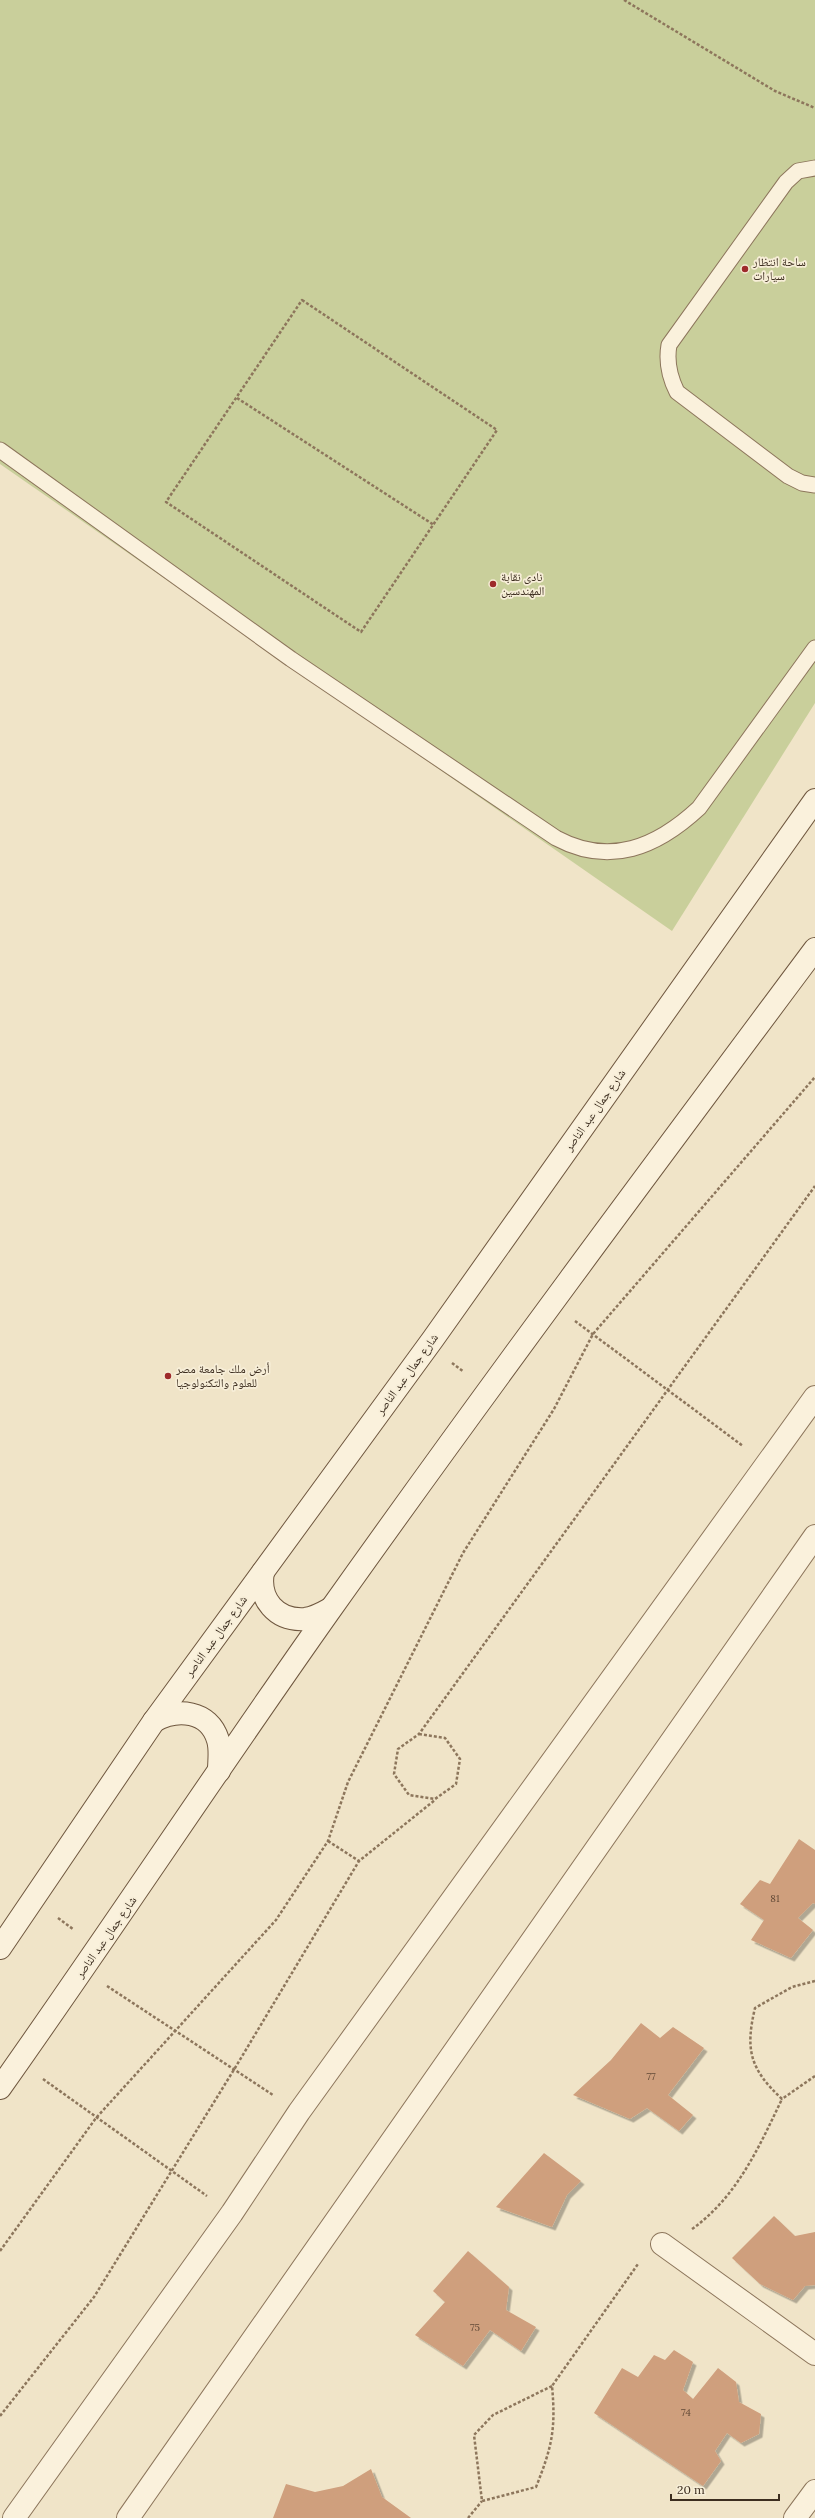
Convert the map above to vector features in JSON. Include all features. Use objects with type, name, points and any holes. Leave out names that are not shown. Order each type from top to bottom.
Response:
[{"type":"main road","name":"شارع جمال عبد الناصر","points":[[0,1948],[154,1721],[429,1345],[815,800]]},
{"type":"main road","name":"شارع جمال عبد الناصر","points":[[0,2088],[100,1947],[330,1609],[551,1303],[815,949]]},
{"type":"main road","points":[[14,2518],[232,2213],[299,2112],[815,1397]]},
{"type":"main road","points":[[128,2518],[815,1536]]},
{"type":"main road","points":[[263,1572],[261,1584],[264,1596],[271,1606],[281,1614],[293,1619],[306,1619],[330,1609]]},
{"type":"main road","points":[[154,1721],[165,1714],[178,1712],[191,1713],[202,1719],[211,1727],[217,1738],[219,1771]]},
{"type":"main road","points":[[662,2244],[815,2354]]},
{"type":"main road","points":[[795,2518],[815,2491]]},
{"type":"lane","points":[[815,168],[798,171],[786,182],[669,345],[667,356],[671,380],[677,392],[788,476],[802,483],[815,485]]},
{"type":"lane","points":[[0,450],[291,659],[556,838],[587,850],[604,852],[643,845],[681,824],[699,808],[815,648]]},
{"type":"path","points":[[624,0],[775,91],[815,108]]},
{"type":"path","points":[[302,300],[497,430],[361,632],[166,502],[236,398],[302,300]]},
{"type":"path","points":[[236,398],[434,525]]},
{"type":"path","points":[[0,2251],[96,2118],[276,1920],[328,1841],[348,1782],[463,1553],[554,1410],[593,1334],[815,1077]]},
{"type":"path","points":[[435,1799],[410,1795],[394,1774],[398,1749],[419,1734],[815,1186]]},
{"type":"path","points":[[551,1303],[766,1464]]},
{"type":"path","points":[[429,1345],[488,1391]]},
{"type":"path","points":[[0,2416],[94,2297],[235,2068],[358,1861],[456,1784],[460,1759],[445,1738],[419,1734]]},
{"type":"path","points":[[328,1841],[358,1861]]},
{"type":"path","points":[[33,1900],[100,1947]]},
{"type":"path","points":[[83,1970],[235,2068],[299,2112]]},
{"type":"path","points":[[782,2100],[764,2082],[752,2058],[749,2033],[755,2008],[792,1987],[815,1981]]},
{"type":"path","points":[[19,2061],[96,2118],[232,2213]]},
{"type":"path","points":[[482,2500],[474,2435],[493,2414],[552,2386],[642,2258],[662,2244],[683,2235],[702,2221],[724,2200],[752,2161],[782,2100],[815,2076]]},
{"type":"path","points":[[468,2518],[482,2500],[536,2487],[549,2455],[555,2420],[552,2386]]},
{"type":"green space","name":"نادى نقابة المهندسين","points":[[0,0],[815,0],[815,703],[672,931],[0,464]]},
{"type":"building","points":[[799,1839],[815,1850],[815,1904],[813,1903],[798,1918],[813,1930],[791,1958],[751,1940],[764,1920],[740,1904],[760,1880],[770,1884]]},
{"type":"building","points":[[641,2023],[660,2038],[673,2027],[704,2048],[668,2095],[693,2115],[679,2131],[647,2108],[630,2119],[573,2095],[611,2060]]},
{"type":"building","points":[[544,2153],[581,2181],[567,2195],[552,2227],[496,2207]]},
{"type":"building","points":[[774,2216],[795,2236],[815,2232],[815,2285],[805,2286],[793,2300],[760,2284],[732,2258]]},
{"type":"building","points":[[468,2251],[509,2287],[506,2310],[536,2327],[521,2351],[490,2330],[463,2366],[415,2335],[445,2302],[433,2291]]},
{"type":"building","points":[[674,2350],[693,2362],[683,2390],[693,2399],[718,2368],[736,2382],[739,2402],[761,2414],[759,2434],[741,2443],[727,2433],[715,2451],[721,2461],[703,2486],[594,2413],[622,2368],[638,2377],[654,2355],[665,2360]]},
{"type":"building","points":[[371,2469],[382,2497],[411,2518],[273,2518],[286,2484],[315,2492],[343,2486]]},
{"type":"place","name":"ساحة انتظار سيارات","points":[[745,269]]},
{"type":"place","name":"نادى نقابة المهندسين","points":[[493,584]]},
{"type":"place","name":"أرض ملك جامعة مصر للعلوم والتكنولوجيا","points":[[168,1376]]}]
